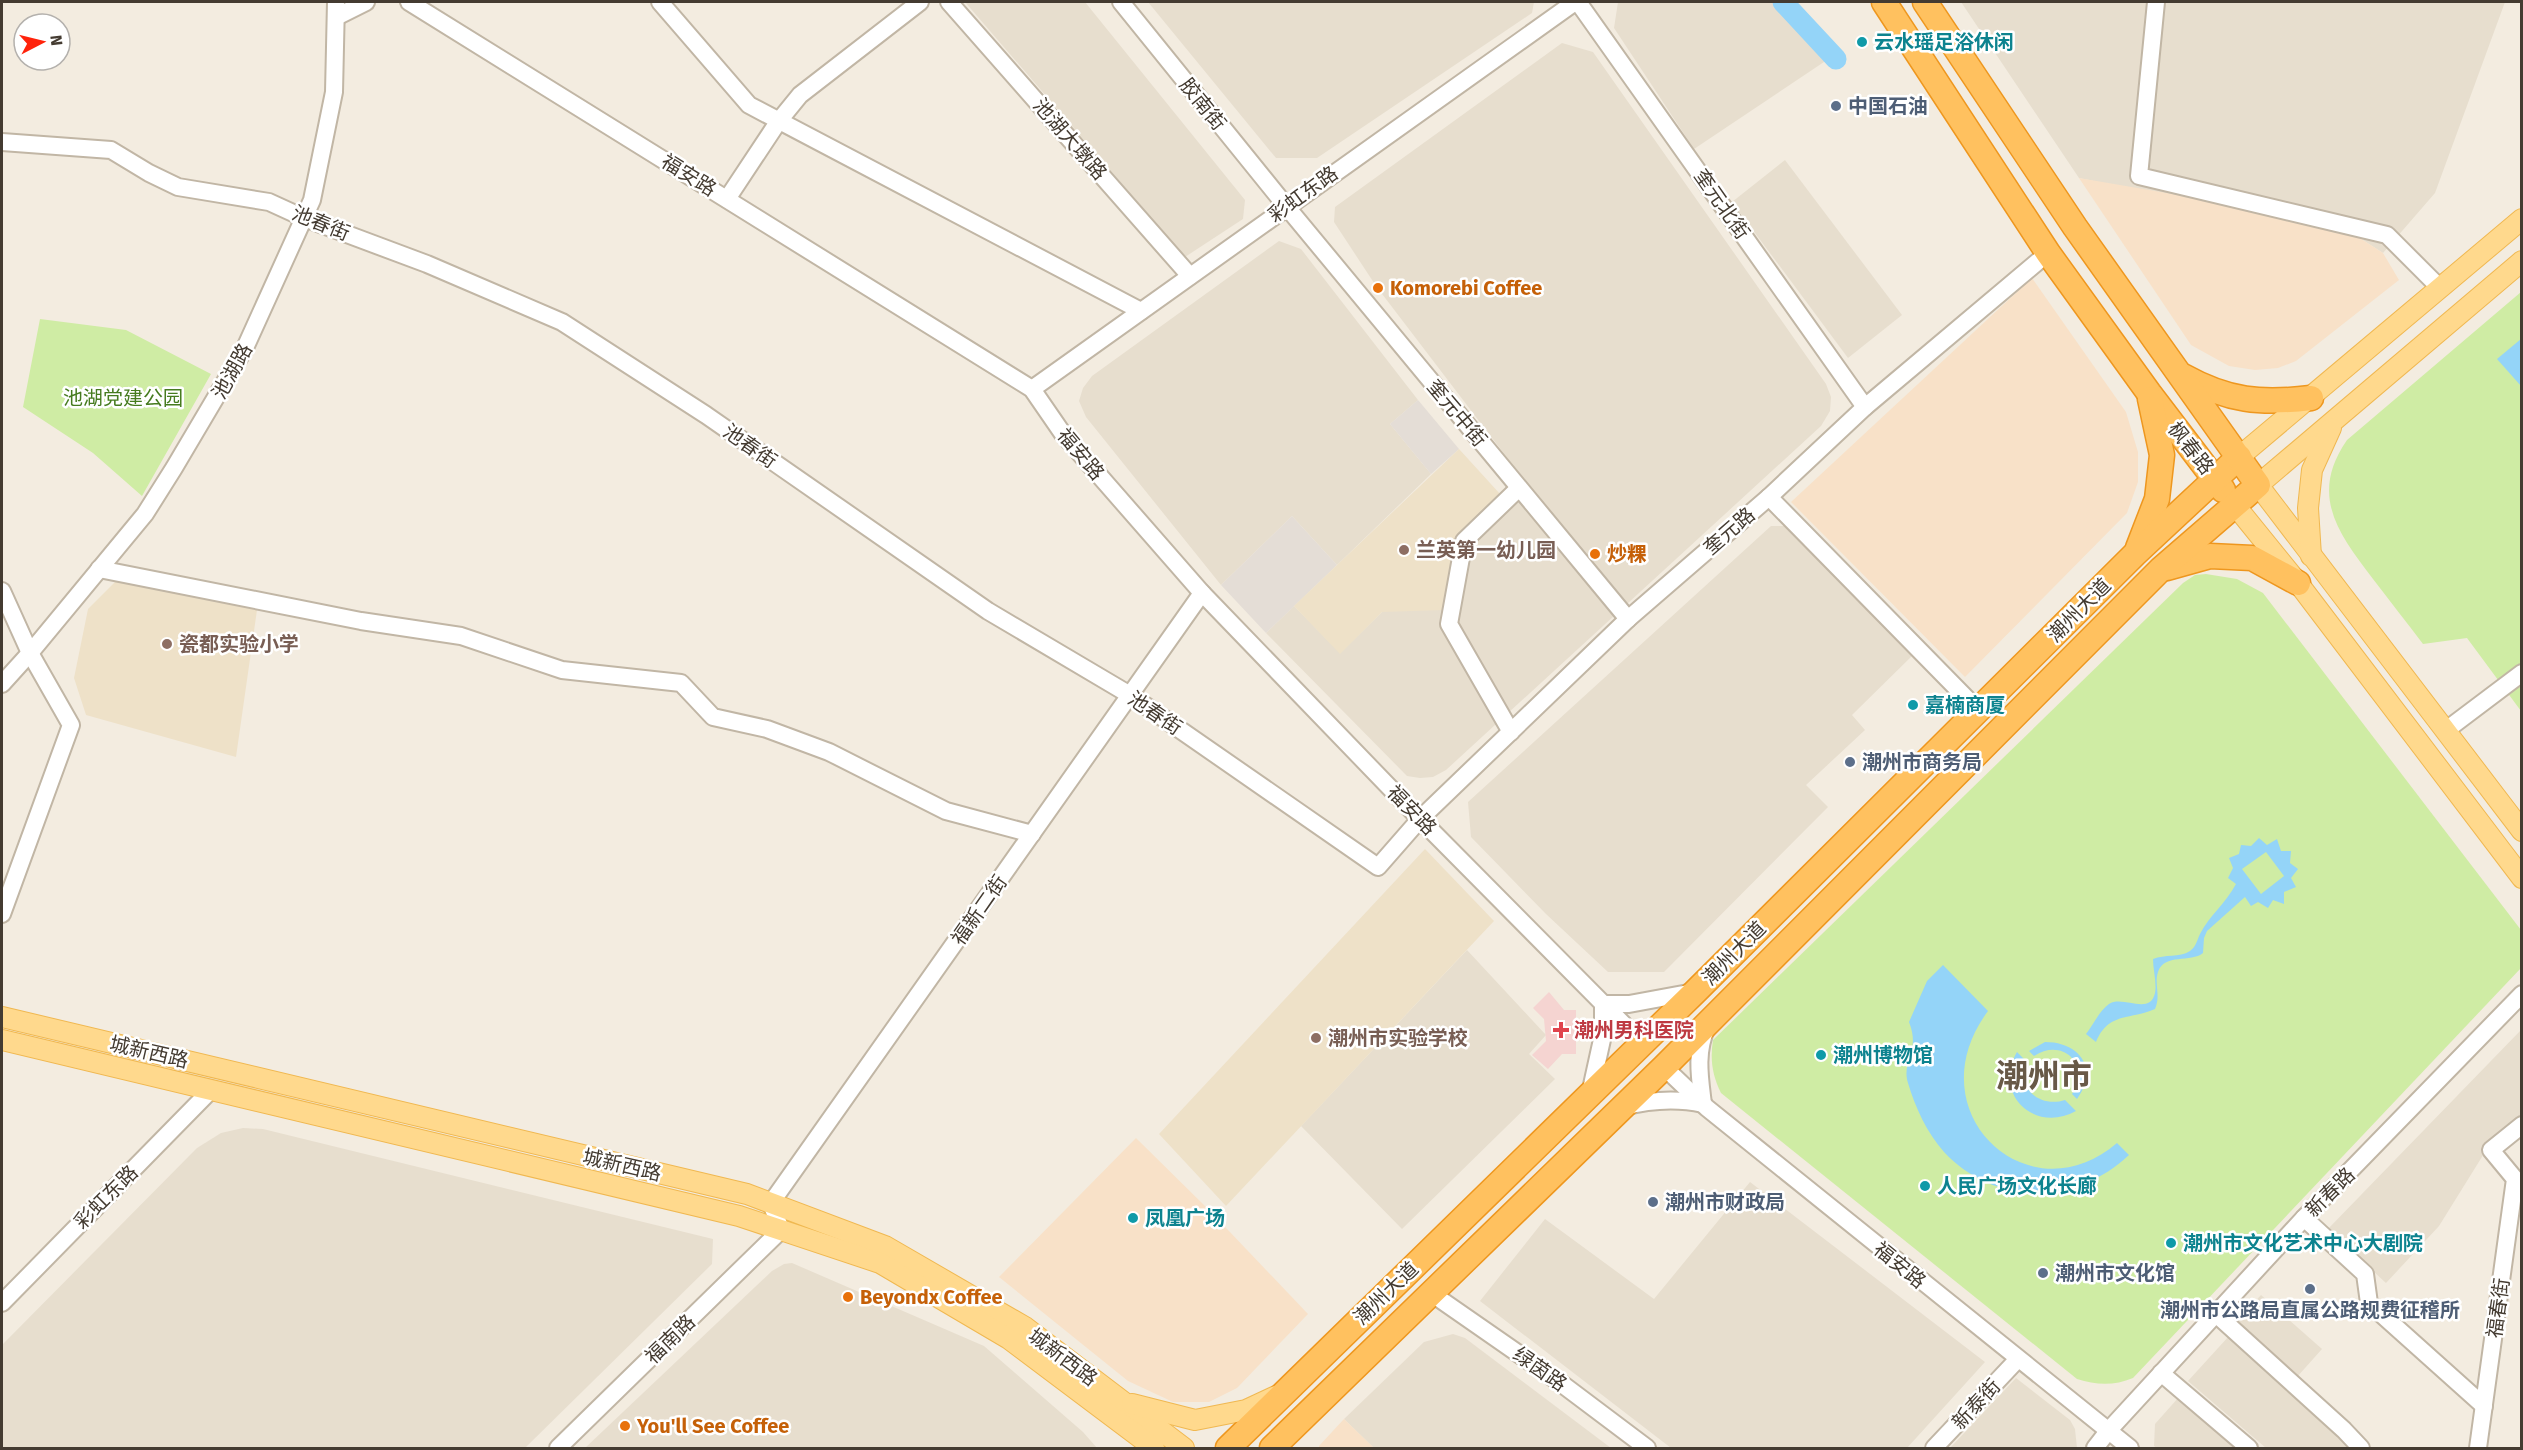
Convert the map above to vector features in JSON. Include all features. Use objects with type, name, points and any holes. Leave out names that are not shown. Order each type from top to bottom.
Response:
[{"type":"highway","name":"枫春路","points":[[1884,2],[2048,253],[2149,393],[2234,504]]},
{"type":"highway","name":"枫春路","points":[[1925,2],[2075,227],[2258,485]]},
{"type":"highway","points":[[2180,374],[2208,390],[2237,398],[2277,402],[2311,398]]},
{"type":"highway","points":[[2135,554],[2157,499],[2162,455],[2149,393]]},
{"type":"highway","name":"潮州大道","points":[[1228,1449],[1643,1044],[2135,554],[2239,457]]},
{"type":"highway","name":"潮州大道","points":[[1272,1449],[1622,1107],[1669,1071],[1711,1019],[2162,569],[2258,485]]},
{"type":"highway","points":[[2162,569],[2210,556],[2252,558],[2298,583]]},
{"type":"main road","points":[[2239,457],[2522,219]]},
{"type":"main road","points":[[2258,485],[2522,261]]},
{"type":"main road","points":[[2311,556],[2308,508],[2312,470],[2334,422]]},
{"type":"main road","name":"枫春路","points":[[2258,485],[2522,831]]},
{"type":"main road","name":"枫春路","points":[[2234,504],[2298,583],[2522,878]]},
{"type":"main road","name":"城新西路","points":[[2,1017],[747,1194],[885,1246],[1025,1327],[1118,1410],[1154,1449]]},
{"type":"main road","name":"城新西路","points":[[2,1040],[739,1216],[880,1263],[1009,1339],[1118,1410],[1184,1449]]},
{"type":"main road","points":[[1130,1449],[1118,1410],[1195,1420],[1246,1410],[1284,1392]]},
{"type":"main road","points":[[1286,1449],[1296,1425]]},
{"type":"street","points":[[336,9],[366,2]]},
{"type":"street","name":"福安路","points":[[410,2],[1032,389],[1063,434],[1202,593],[1420,819],[1643,1044]]},
{"type":"street","points":[[660,2],[748,105],[1141,311]]},
{"type":"street","points":[[727,199],[778,122],[800,95],[920,2]]},
{"type":"street","name":"池湖大墩路","points":[[950,2],[1190,276]]},
{"type":"street","name":"胶南街","points":[[1121,2],[1286,206]]},
{"type":"street","name":"彩虹东路","points":[[1032,389],[1286,206],[1576,2]]},
{"type":"street","name":"奎元北街","points":[[1576,2],[1865,407]]},
{"type":"street","points":[[2156,2],[2139,176],[2387,235],[2440,288]]},
{"type":"street","name":"池湖路","points":[[2,684],[145,514],[245,348],[312,200],[334,92],[336,9]]},
{"type":"street","name":"池春街","points":[[2,142],[111,150],[178,187],[269,202],[304,218],[427,264],[562,322],[706,415],[988,611],[1130,695],[1378,867],[1420,819]]},
{"type":"street","name":"奎元中街","points":[[1286,206],[1628,619]]},
{"type":"street","name":"奎元路","points":[[1420,819],[1628,619],[1769,497],[1865,407],[2048,253]]},
{"type":"street","points":[[1511,732],[1449,624],[1464,541],[1519,488]]},
{"type":"street","points":[[1769,497],[1978,710]]},
{"type":"street","points":[[99,569],[361,621],[461,636],[562,670],[681,683],[713,717],[767,729],[829,752],[946,812],[1032,834]]},
{"type":"street","points":[[2,591],[30,653],[72,725],[2,914]]},
{"type":"street","name":"福新二街","points":[[771,1203],[1202,593]]},
{"type":"street","points":[[2445,731],[2522,673]]},
{"type":"street","points":[[1590,1095],[1603,1035],[1603,1004],[1637,1003],[1695,992]]},
{"type":"street","name":"新春路","points":[[2095,1449],[2109,1430],[2304,1218],[2522,994]]},
{"type":"street","points":[[1622,1107],[1665,1100],[1703,1104],[1699,1058],[1701,1042],[1711,1019]]},
{"type":"street","name":"福安路","points":[[1669,1071],[1703,1104],[2130,1449]]},
{"type":"street","name":"彩虹东路","points":[[2,1303],[211,1090]]},
{"type":"street","name":"福春街","points":[[2478,1449],[2516,1179],[2490,1150],[2522,1125]]},
{"type":"street","points":[[771,1203],[781,1230]]},
{"type":"street","points":[[2304,1218],[2365,1274],[2369,1303],[2484,1406]]},
{"type":"street","name":"福南路","points":[[558,1449],[781,1230]]},
{"type":"street","name":"绿茵路","points":[[1431,1293],[1562,1384],[1647,1449]]},
{"type":"street","points":[[2216,1314],[2344,1430],[2361,1449]]},
{"type":"street","name":"新泰街","points":[[1934,1449],[2018,1359]]},
{"type":"street","points":[[2161,1373],[2249,1449]]},
{"type":"shaded area","points":[[965,2],[1085,2],[1245,200],[1243,219],[1185,257]]},
{"type":"shaded area","points":[[1148,2],[1534,2],[1532,13],[1317,158],[1276,158]]},
{"type":"shaded area","points":[[1618,2],[1772,2],[1827,60],[1694,149],[1614,28]]},
{"type":"shaded area","points":[[1961,2],[2505,2],[2435,193],[2383,253],[2355,235],[2079,178]]},
{"type":"shaded area","points":[[1562,43],[1593,52],[1826,384],[1831,397],[1830,411],[1821,426],[1446,770],[1433,777],[1407,776],[1266,633],[1294,606],[1340,653],[1382,612],[1469,544],[1528,485],[1376,286],[1334,222],[1335,207]]},
{"type":"shaded area","points":[[1785,160],[1902,315],[1848,358],[1732,202]]},
{"type":"shaded area","points":[[2079,178],[2260,209],[2355,235],[2383,253],[2399,280],[2296,361],[2278,368],[2255,370],[2229,366],[2191,345]]},
{"type":"shaded area","points":[[1279,241],[1301,249],[1418,400],[1390,424],[1431,474],[1337,565],[1292,516],[1221,585],[1086,417],[1079,401],[1083,388],[1092,376]]},
{"type":"shaded area","points":[[2032,278],[2126,412],[2138,452],[2138,482],[2127,513],[1965,677],[1791,502]]},
{"type":"shaded area","points":[[1418,400],[1459,449],[1431,474],[1390,424]]},
{"type":"shaded area","name":"兰英第一幼儿园","points":[[1459,449],[1500,494],[1459,535],[1444,610],[1382,612],[1340,654],[1294,606]]},
{"type":"shaded area","points":[[1292,516],[1337,565],[1266,633],[1221,585]]},
{"type":"shaded area","points":[[1771,526],[1786,526],[1913,655],[1852,715],[1865,730],[1806,785],[1828,807],[1664,972],[1608,972],[1546,914],[1471,837],[1468,802]]},
{"type":"shaded area","name":"瓷都实验小学","points":[[117,580],[257,610],[236,757],[86,715],[74,678],[88,609]]},
{"type":"shaded area","name":"潮州市实验学校","points":[[1425,849],[1494,921],[1226,1206],[1159,1134]]},
{"type":"shaded area","points":[[1467,950],[1546,1035],[1529,1054],[1555,1079],[1402,1229],[1301,1126]]},
{"type":"shaded area","name":"潮州男科医院","points":[[1549,992],[1564,1010],[1576,1010],[1576,1054],[1562,1054],[1548,1069],[1532,1055],[1546,1041],[1544,1019],[1533,1008]]},
{"type":"shaded area","points":[[2521,1030],[2521,1119],[2485,1152],[2439,1226],[2386,1283],[2328,1229]]},
{"type":"shaded area","points":[[243,1128],[263,1129],[713,1239],[712,1264],[525,1448],[2,1448],[2,1345],[197,1148],[221,1133]]},
{"type":"shaded area","name":"凤凰广场","points":[[1136,1138],[1208,1209],[1308,1314],[1237,1388],[1209,1402],[1173,1402],[1128,1381],[999,1277]]},
{"type":"shaded area","points":[[1750,1182],[1985,1362],[1907,1448],[1671,1448],[1480,1301],[1545,1219],[1654,1299]]},
{"type":"shaded area","points":[[792,1263],[984,1346],[1083,1432],[1097,1448],[585,1448],[772,1271],[784,1264]]},
{"type":"shaded area","points":[[2261,1295],[2322,1349],[2297,1377],[2236,1322]]},
{"type":"shaded area","points":[[1453,1334],[1465,1338],[1611,1448],[1374,1448],[1344,1419],[1424,1342]]},
{"type":"shaded area","points":[[2229,1336],[2352,1448],[2266,1448],[2188,1381]]},
{"type":"shaded area","points":[[2016,1378],[2070,1420],[2075,1429],[2077,1448],[1950,1448]]},
{"type":"shaded area","points":[[2179,1397],[2238,1448],[2157,1448],[2154,1446],[2155,1424]]},
{"type":"shaded area","points":[[1344,1419],[1374,1448],[1319,1448]]},
{"type":"green space","points":[[2521,292],[2521,711],[2467,638],[2423,644],[2349,546],[2339,529],[2329,496],[2330,478],[2336,460],[2347,440]]},
{"type":"green space","name":"池湖党建公园","points":[[40,319],[126,330],[211,374],[142,496],[93,453],[23,407]]},
{"type":"green space","points":[[2206,574],[2237,579],[2263,593],[2521,930],[2521,968],[2133,1378],[2105,1384],[2077,1379],[1721,1093],[1712,1067],[1713,1040],[2183,583],[2195,575]]},
{"type":"water","points":[[2521,339],[2521,386],[2497,359]]},
{"type":"water","points":[[2259,838],[2267,845],[2277,839],[2281,851],[2291,851],[2290,863],[2298,869],[2291,878],[2296,887],[2284,892],[2284,904],[2273,900],[2268,908],[2258,902],[2251,906],[2245,897],[2207,931],[2203,953],[2192,958],[2172,960],[2161,966],[2157,977],[2155,1009],[2113,1021],[2101,1032],[2096,1042],[2086,1034],[2109,1004],[2121,1002],[2142,1004],[2152,1000],[2155,993],[2153,959],[2181,954],[2194,948],[2204,927],[2236,884],[2228,878],[2233,868],[2229,858],[2239,854],[2241,845],[2251,846]],"holes":[[[2266,852],[2284,876],[2261,894],[2242,869]]]},
{"type":"water","points":[[1943,965],[1988,1011],[1968,1049],[1964,1085],[1973,1117],[1991,1143],[2018,1161],[2049,1169],[2083,1163],[2117,1143],[2129,1155],[2108,1171],[2085,1183],[2061,1191],[2036,1193],[2011,1190],[1987,1183],[1965,1170],[1944,1152],[1922,1119],[1907,1075],[1913,1041],[1909,1022],[1927,981]]},
{"type":"water","points":[[2045,1042],[2068,1047],[2082,1059],[2086,1068],[2086,1077],[2077,1099],[2072,1094],[2078,1073],[2071,1057],[2055,1050],[2034,1056],[2029,1051]]},
{"type":"water","points":[[2017,1052],[2028,1063],[2025,1081],[2033,1094],[2047,1101],[2065,1100],[2076,1111],[2061,1117],[2046,1117],[2033,1114],[2022,1106],[2014,1095],[2010,1082],[2011,1068]]},
{"type":"waterway","points":[[1783,2],[1836,59]]},
{"type":"place","name":"云水瑶足浴休闲","points":[[1862,42]]},
{"type":"place","name":"中国石油","points":[[1836,106]]},
{"type":"place","name":"Komorebi Coffee","points":[[1378,288]]},
{"type":"place","name":"兰英第一幼儿园","points":[[1404,550]]},
{"type":"place","name":"炒粿","points":[[1595,554]]},
{"type":"place","name":"瓷都实验小学","points":[[167,644]]},
{"type":"place","name":"嘉楠商厦","points":[[1913,705]]},
{"type":"place","name":"潮州市商务局","points":[[1850,762]]},
{"type":"place","name":"潮州男科医院","points":[[1561,1030]]},
{"type":"place","name":"潮州市实验学校","points":[[1316,1038]]},
{"type":"place","name":"潮州博物馆","points":[[1821,1055]]},
{"type":"place","name":"人民广场文化长廊","points":[[1925,1186]]},
{"type":"place","name":"潮州市财政局","points":[[1653,1202]]},
{"type":"place","name":"凤凰广场","points":[[1133,1218]]},
{"type":"place","name":"潮州市文化艺术中心大剧院","points":[[2171,1243]]},
{"type":"place","name":"潮州市文化馆","points":[[2043,1273]]},
{"type":"place","name":"潮州市公路局直属公路规费征稽所","points":[[2310,1289]]},
{"type":"place","name":"Beyondx Coffee","points":[[848,1297]]},
{"type":"place","name":"You'll See Coffee","points":[[625,1426]]},
{"type":"district","name":"潮州市","points":[[2044,1076]]}]
